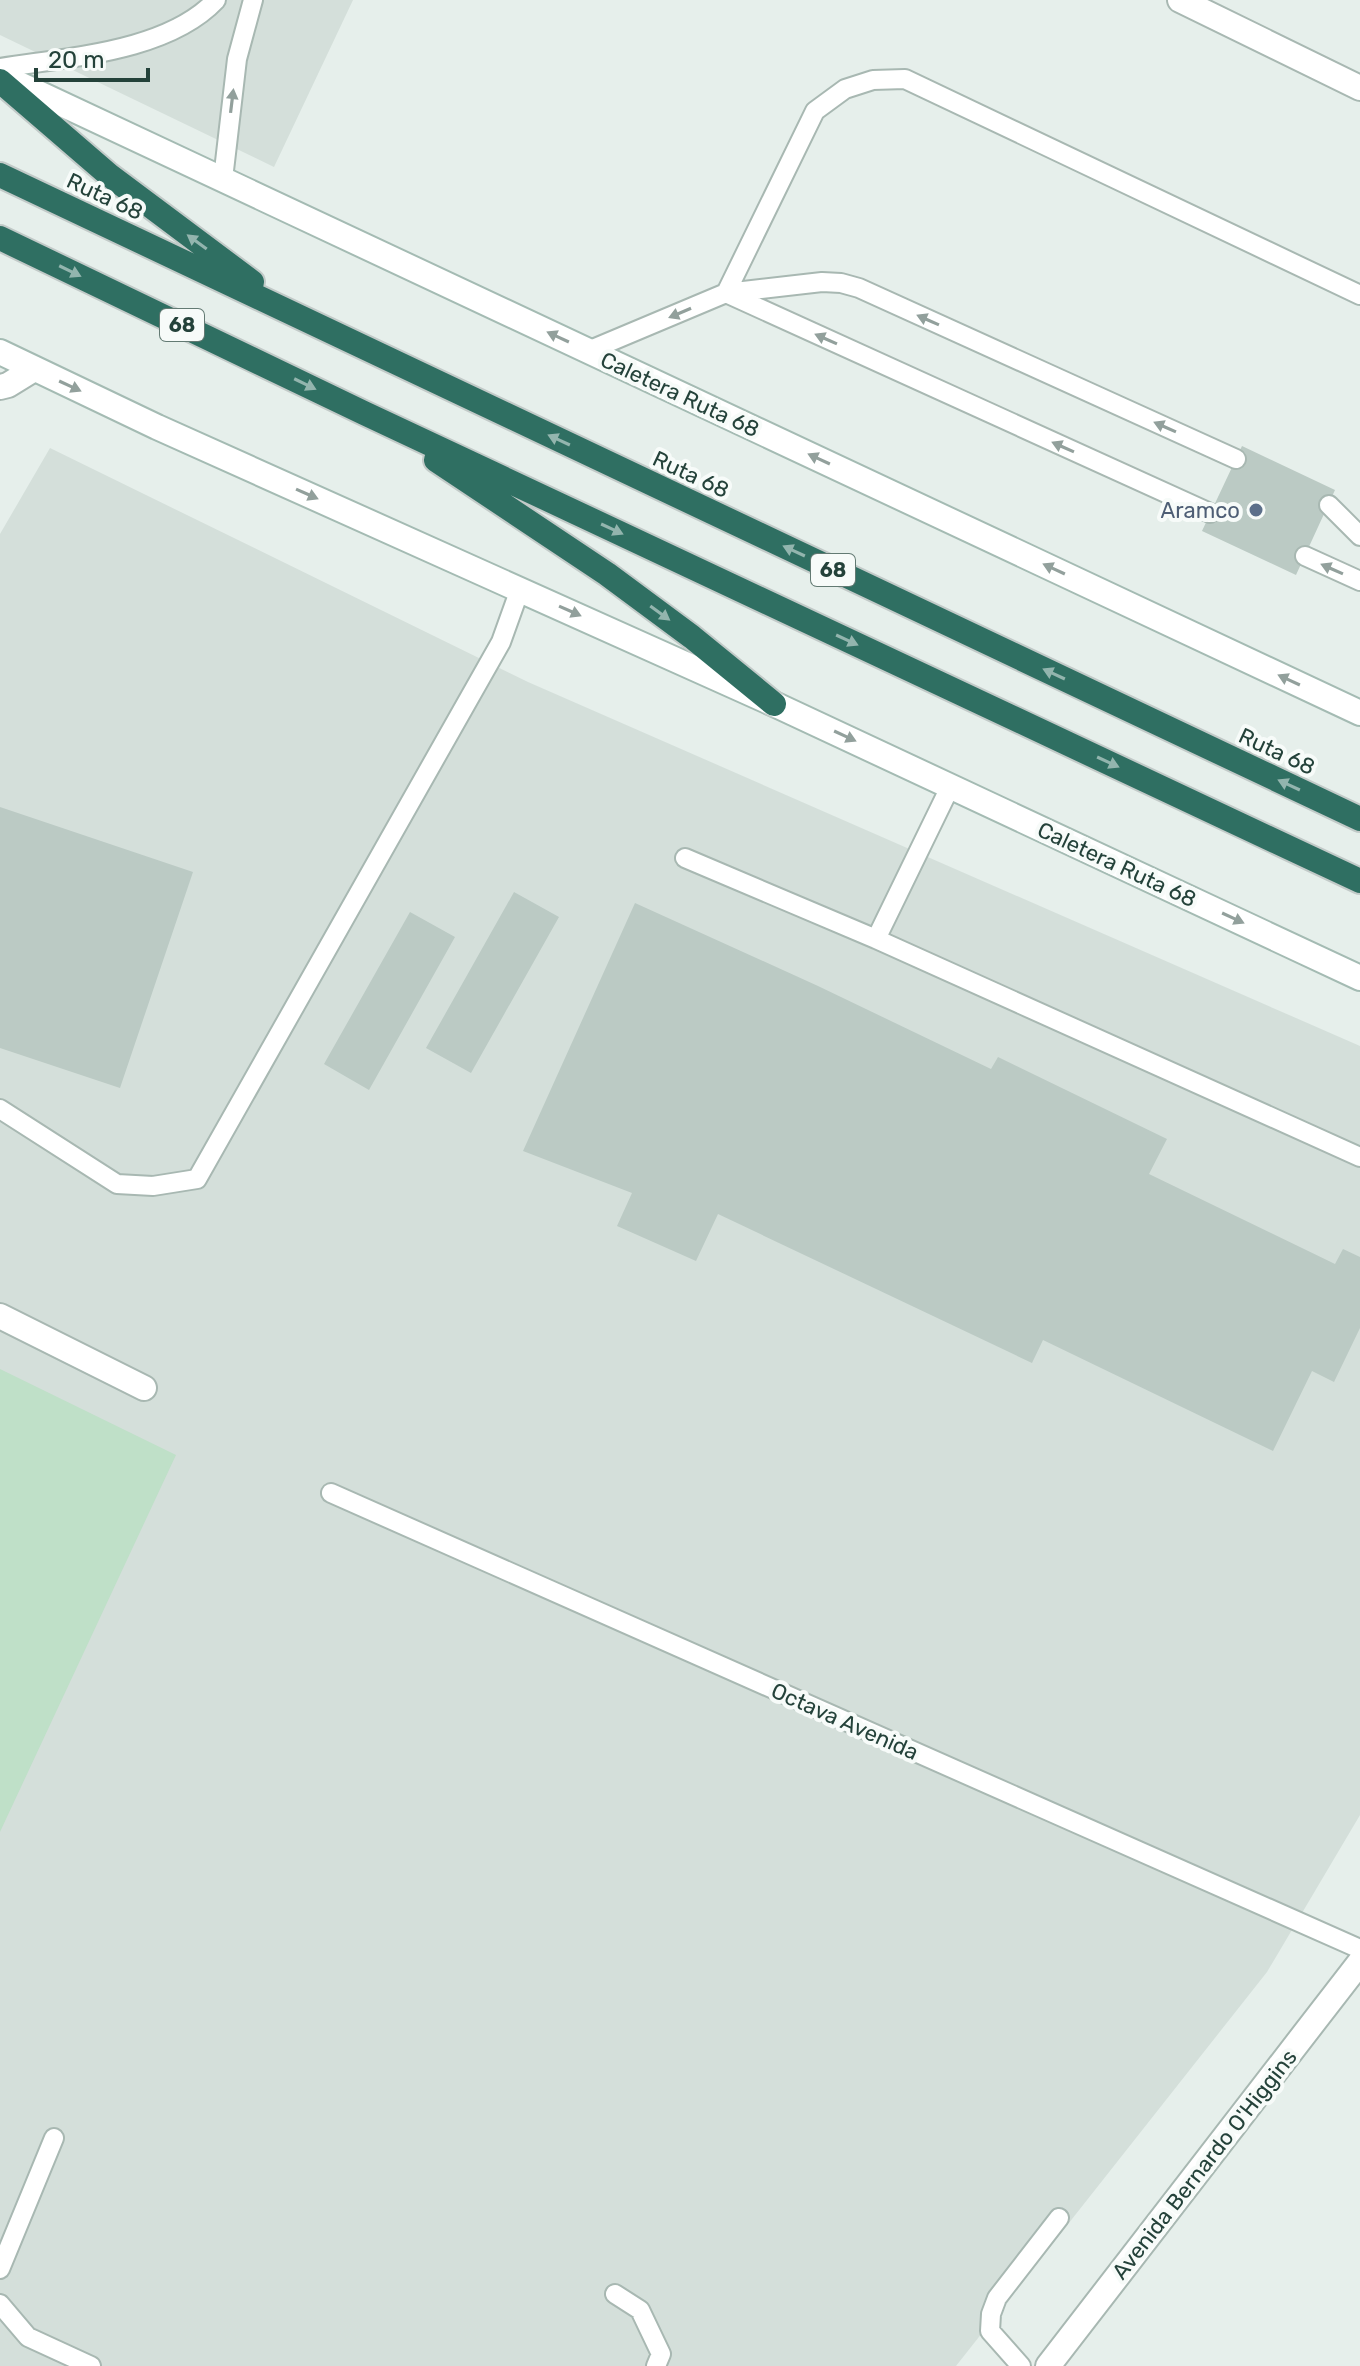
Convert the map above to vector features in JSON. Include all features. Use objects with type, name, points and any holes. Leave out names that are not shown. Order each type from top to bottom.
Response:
[{"type":"highway","points":[[0,78],[109,175],[306,320]]},
{"type":"highway","name":"Ruta 68","points":[[0,175],[1360,819]]},
{"type":"highway","name":"68","points":[[0,238],[364,413],[1360,881]]},
{"type":"highway","points":[[364,413],[607,574],[692,637],[774,704]]},
{"type":"main road","points":[[1180,0],[1360,88]]},
{"type":"main road","name":"Caletera Ruta 68","points":[[0,78],[223,179],[1360,713]]},
{"type":"main road","name":"Caletera Ruta 68","points":[[0,352],[157,427],[951,785],[1360,978]]},
{"type":"main road","points":[[0,387],[34,369]]},
{"type":"main road","points":[[0,1316],[144,1388]]},
{"type":"main road","name":"Avenida Bernardo O'Higgins","points":[[1048,2366],[1360,1962]]},
{"type":"lane","points":[[0,68],[137,45],[179,29],[216,0]]},
{"type":"lane","points":[[223,179],[237,59],[253,0]]},
{"type":"lane","points":[[726,293],[815,111],[845,89],[873,80],[905,79],[1360,295]]},
{"type":"lane","points":[[588,351],[726,293],[822,282],[841,283],[859,288],[1236,459]]},
{"type":"lane","points":[[726,293],[1210,513]]},
{"type":"lane","points":[[1329,505],[1360,536]]},
{"type":"lane","points":[[1305,556],[1360,581]]},
{"type":"lane","points":[[0,1109],[117,1184],[153,1186],[197,1179],[501,642],[520,589]]},
{"type":"lane","points":[[876,939],[951,785]]},
{"type":"lane","points":[[685,858],[876,939],[1360,1157]]},
{"type":"lane","name":"Octava Avenida","points":[[331,1493],[1360,1949]]},
{"type":"lane","points":[[0,2269],[54,2138]]},
{"type":"lane","points":[[1021,2366],[990,2331],[991,2314],[997,2298],[1059,2218]]},
{"type":"lane","points":[[615,2294],[640,2310],[661,2354],[656,2366]]},
{"type":"lane","points":[[0,2304],[28,2337],[91,2366]]},
{"type":"shaded area","points":[[0,0],[353,0],[274,167],[0,35]]},
{"type":"shaded area","points":[[50,448],[528,682],[1360,1046],[1360,1815],[1267,1972],[956,2366],[0,2366],[0,534]]},
{"type":"green space","points":[[0,1369],[176,1455],[0,1832]]},
{"type":"building","points":[[1242,446],[1335,490],[1296,575],[1202,531]]},
{"type":"building","points":[[0,807],[193,872],[120,1088],[0,1048]]},
{"type":"building","points":[[514,892],[559,917],[471,1073],[426,1048]]},
{"type":"building","points":[[635,903],[991,1069],[998,1057],[1167,1139],[1149,1174],[1335,1264],[1343,1249],[1360,1257],[1360,1328],[1334,1382],[1312,1371],[1273,1451],[1043,1340],[1032,1363],[718,1214],[696,1261],[617,1226],[632,1193],[523,1151]]},
{"type":"building","points":[[410,912],[455,937],[369,1090],[324,1064]]},
{"type":"place","name":"Aramco","points":[[1256,510]]}]
